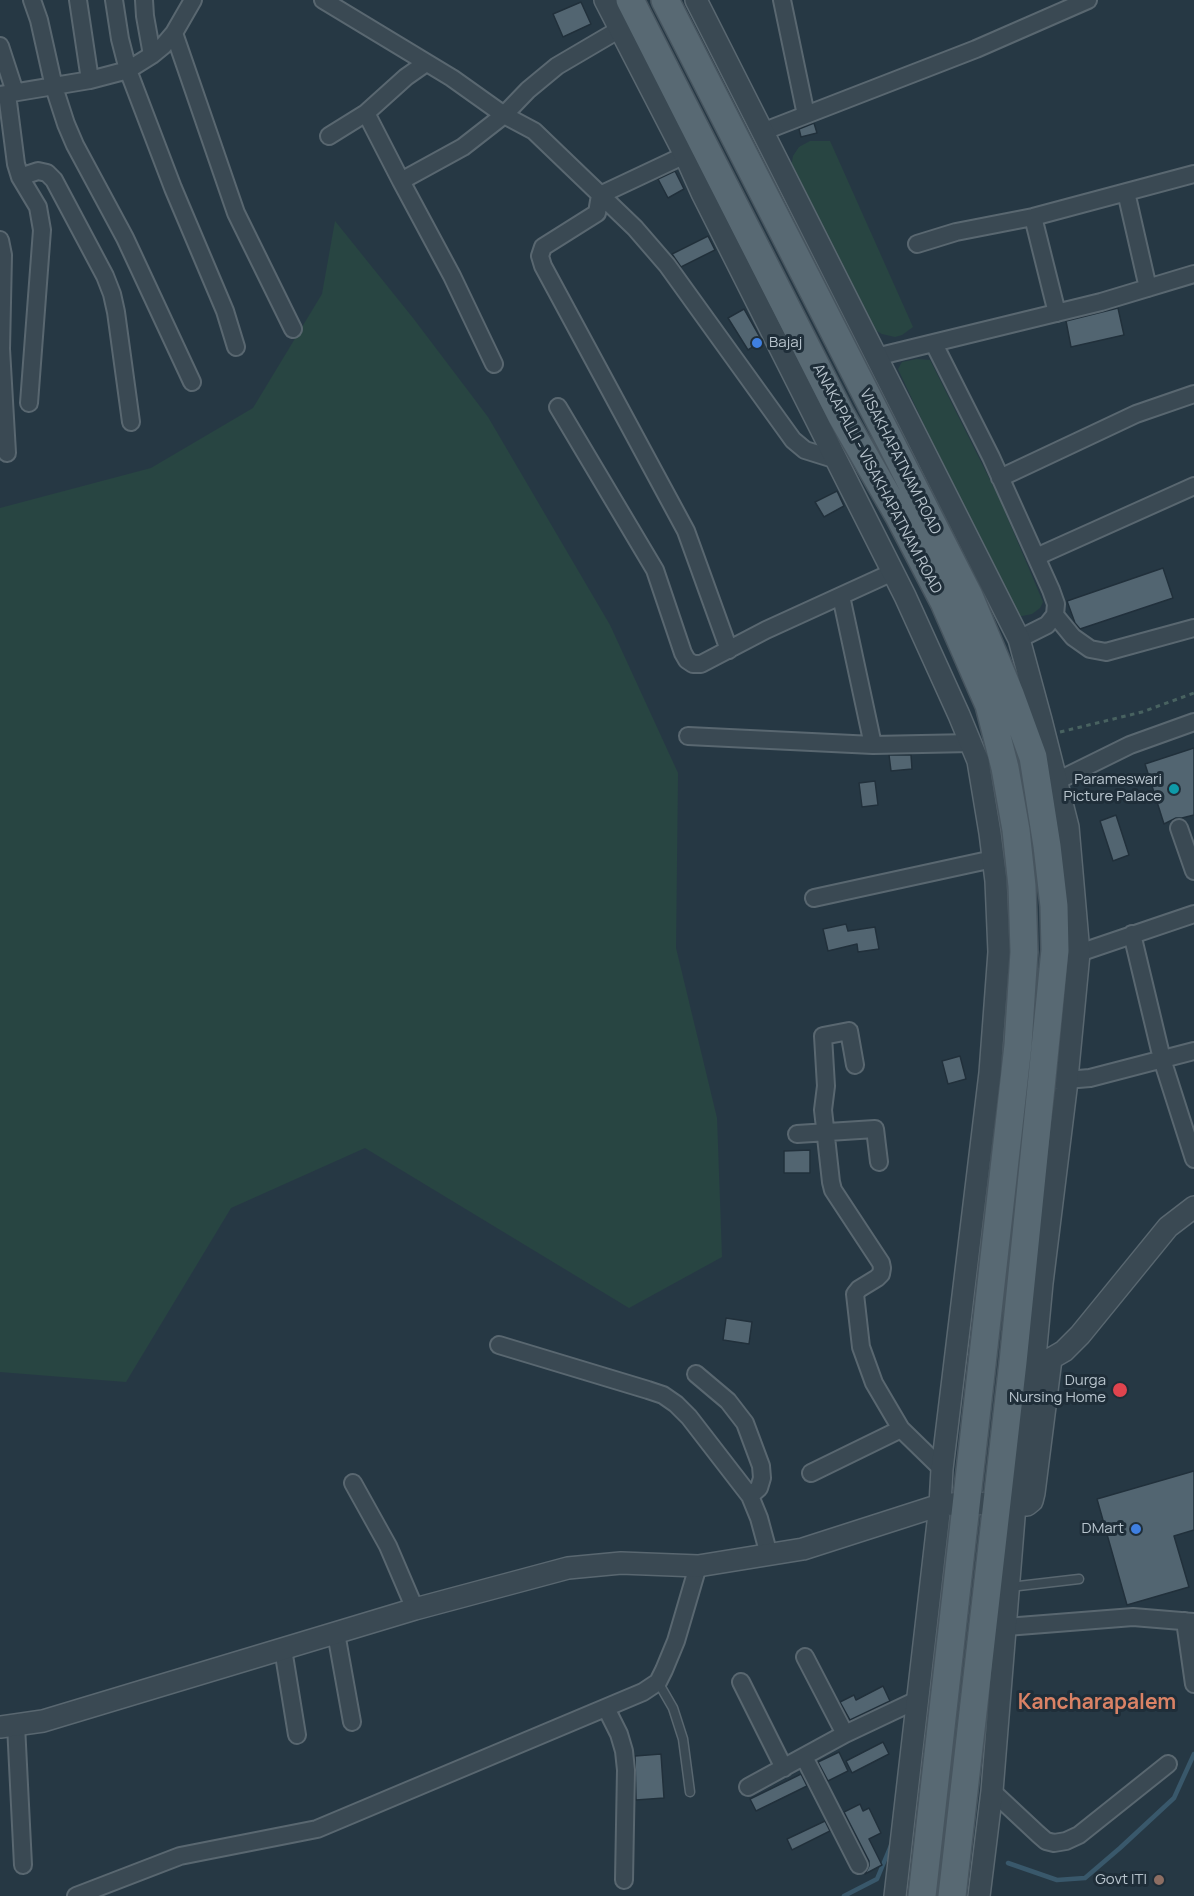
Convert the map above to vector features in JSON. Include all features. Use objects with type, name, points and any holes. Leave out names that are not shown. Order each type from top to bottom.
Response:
[{"type":"main road","name":"ANAKAPALLI - VISAKHAPATNAM ROAD","points":[[630,0],[841,415],[899,516],[944,602],[989,705],[1005,768],[1016,830],[1022,886],[1012,952],[1018,1046],[953,1504],[922,1896]]},
{"type":"main road","name":"VISAKHAPATNAM ROAD","points":[[665,0],[969,596],[1010,694],[1033,757],[1054,906],[1067,952],[1014,1351],[1006,1504],[952,1896]]},
{"type":"street","points":[[33,0],[54,87],[75,145],[125,238],[192,382]]},
{"type":"street","points":[[78,0],[90,80]]},
{"type":"street","points":[[114,0],[128,70],[172,188],[225,311],[236,347]]},
{"type":"street","points":[[144,0],[152,55]]},
{"type":"street","points":[[7,94],[90,80],[128,70],[163,46],[174,33],[193,0]]},
{"type":"street","points":[[323,0],[452,78],[504,115],[534,131],[636,228],[668,264],[793,440],[805,450],[837,460]]},
{"type":"street","points":[[605,0],[686,156],[893,572],[971,743],[978,762],[996,880],[1012,952],[990,1073],[942,1469],[953,1504],[919,1698],[895,1896]]},
{"type":"street","points":[[696,0],[1019,639],[1068,827],[1066,1080],[1042,1283],[1042,1364],[1006,1504],[1009,1587],[992,1791],[979,1896]]},
{"type":"street","points":[[782,0],[807,116]]},
{"type":"street","points":[[762,132],[976,50],[1055,7],[1088,0]]},
{"type":"street","points":[[401,181],[463,147],[504,115],[528,90],[557,66],[620,29]]},
{"type":"street","points":[[174,33],[236,213],[293,329]]},
{"type":"street","points":[[0,46],[16,164],[20,177],[38,207],[42,231],[29,403]]},
{"type":"street","points":[[329,136],[366,113],[426,63]]},
{"type":"street","points":[[366,113],[452,276],[494,364]]},
{"type":"street","points":[[600,195],[686,156]]},
{"type":"street","points":[[20,177],[38,171],[47,173],[54,180],[105,276],[116,312],[131,422]]},
{"type":"street","points":[[917,244],[956,232],[1033,217],[1194,174]]},
{"type":"street","points":[[1126,192],[1148,288]]},
{"type":"street","points":[[600,195],[597,213],[543,247],[540,256],[543,266],[686,531],[729,650]]},
{"type":"street","points":[[1033,217],[1057,313]]},
{"type":"street","points":[[0,240],[3,255],[1,349],[7,453]]},
{"type":"street","points":[[876,357],[1101,302],[1194,274]]},
{"type":"street","points":[[934,344],[1000,478],[1056,604],[1055,615],[1047,625],[1019,639]]},
{"type":"street","points":[[1000,478],[1136,414],[1194,394]]},
{"type":"street","points":[[558,407],[654,570],[687,660],[693,664],[700,664],[766,630],[893,572]]},
{"type":"street","points":[[1036,557],[1194,486]]},
{"type":"street","points":[[841,596],[873,745]]},
{"type":"street","points":[[1055,615],[1073,637],[1090,649],[1106,652],[1194,628]]},
{"type":"street","points":[[1056,782],[1130,745],[1194,722]]},
{"type":"street","points":[[688,736],[873,745],[971,743]]},
{"type":"street","points":[[1179,828],[1194,871]]},
{"type":"street","points":[[813,898],[993,859]]},
{"type":"street","points":[[1067,952],[1194,914]]},
{"type":"street","points":[[1132,934],[1162,1059],[1194,1159]]},
{"type":"street","points":[[855,1065],[849,1031],[823,1036],[826,1086],[824,1110],[833,1190],[881,1263],[882,1268],[877,1278],[855,1294],[863,1356],[874,1383],[901,1429],[942,1469]]},
{"type":"street","points":[[1066,1080],[1090,1078],[1194,1051]]},
{"type":"street","points":[[797,1134],[875,1129],[879,1162]]},
{"type":"street","points":[[1042,1364],[1064,1351],[1080,1335],[1168,1227],[1194,1207]]},
{"type":"street","points":[[499,1345],[663,1395],[676,1404],[689,1417],[750,1496],[759,1518],[769,1555]]},
{"type":"street","points":[[696,1374],[728,1401],[745,1424],[761,1466],[762,1478],[759,1488],[750,1496]]},
{"type":"street","points":[[811,1473],[901,1429]]},
{"type":"street","points":[[353,1484],[388,1546],[415,1609]]},
{"type":"street","points":[[22,1865],[8,1726],[43,1721],[415,1609],[568,1568],[621,1563],[698,1566],[803,1549],[953,1504],[1006,1504]]},
{"type":"street","points":[[76,1896],[180,1856],[317,1829],[643,1692],[658,1682],[676,1641],[698,1566]]},
{"type":"street","points":[[1006,1627],[1132,1617],[1189,1621],[1194,1684]]},
{"type":"street","points":[[336,1633],[352,1722]]},
{"type":"street","points":[[283,1648],[297,1735]]},
{"type":"street","points":[[805,1657],[845,1734]]},
{"type":"street","points":[[741,1682],[784,1768]]},
{"type":"street","points":[[748,1787],[845,1734],[919,1698]]},
{"type":"street","points":[[606,1708],[619,1734],[624,1751],[624,1880]]},
{"type":"street","points":[[804,1757],[859,1865]]},
{"type":"street","points":[[992,1791],[1046,1841],[1054,1843],[1079,1835],[1168,1764]]},
{"type":"lane","points":[[1009,1587],[1079,1579]]},
{"type":"lane","points":[[658,1682],[673,1708],[683,1738],[690,1792]]},
{"type":"path","points":[[1056,733],[1142,711],[1194,693]]},
{"type":"green space","points":[[810,141],[830,141],[913,327],[902,335],[895,337],[873,329],[791,168],[793,156],[799,147]]},
{"type":"green space","points":[[335,221],[488,417],[610,625],[678,773],[676,948],[717,1118],[722,1257],[629,1308],[365,1148],[231,1208],[126,1382],[0,1372],[0,508],[151,468],[253,408],[322,294]]},
{"type":"green space","points":[[917,359],[930,360],[1000,500],[1043,602],[1040,608],[1032,614],[1013,615],[898,369],[902,362]]},
{"type":"building","points":[[581,2],[591,24],[563,37],[553,14]]},
{"type":"building","points":[[814,123],[817,133],[801,137],[799,129]]},
{"type":"building","points":[[675,171],[684,189],[668,198],[658,179]]},
{"type":"building","points":[[708,236],[715,250],[681,267],[672,254]]},
{"type":"building","points":[[1118,308],[1124,335],[1071,347],[1066,321]]},
{"type":"building","points":[[744,309],[762,341],[748,350],[728,318]]},
{"type":"building","points":[[837,491],[844,506],[824,517],[815,502]]},
{"type":"building","points":[[1163,568],[1173,598],[1080,629],[1075,623],[1067,601]]},
{"type":"building","name":"Parameswari Picture Palace","points":[[1194,748],[1194,815],[1176,818],[1164,824],[1145,764]]},
{"type":"building","points":[[889,755],[911,755],[912,769],[891,771]]},
{"type":"building","points":[[875,781],[878,805],[862,807],[859,783]]},
{"type":"building","points":[[1116,815],[1129,855],[1113,861],[1100,821]]},
{"type":"building","points":[[846,924],[848,931],[875,927],[879,949],[858,952],[857,944],[828,951],[823,929]]},
{"type":"building","points":[[960,1056],[966,1079],[948,1084],[942,1061]]},
{"type":"building","points":[[810,1150],[810,1173],[784,1173],[784,1151]]},
{"type":"building","points":[[726,1318],[752,1322],[749,1344],[723,1340]]},
{"type":"building","points":[[1194,1471],[1194,1530],[1174,1536],[1189,1587],[1127,1605],[1097,1499]]},
{"type":"building","points":[[883,1686],[890,1701],[850,1720],[840,1702],[854,1695],[856,1700]]},
{"type":"building","points":[[883,1742],[889,1754],[852,1773],[846,1761]]},
{"type":"building","points":[[839,1752],[848,1771],[828,1781],[818,1762]]},
{"type":"building","points":[[661,1754],[664,1798],[636,1800],[635,1756]]},
{"type":"building","points":[[801,1774],[807,1786],[756,1811],[750,1799]]},
{"type":"building","points":[[860,1804],[863,1811],[869,1808],[881,1833],[869,1839],[882,1865],[865,1874],[869,1861],[844,1812]]},
{"type":"building","points":[[825,1821],[830,1831],[792,1850],[787,1839]]},
{"type":"waterway","points":[[1008,1863],[1057,1880],[1085,1878],[1174,1798],[1194,1754]]},
{"type":"waterway","points":[[844,1896],[877,1879],[892,1843]]},
{"type":"place","name":"Bajaj","points":[[757,343]]},
{"type":"place","name":"Parameswari Picture Palace","points":[[1174,789]]},
{"type":"place","name":"Durga Nursing Home","points":[[1120,1390]]},
{"type":"place","name":"DMart","points":[[1136,1529]]},
{"type":"place","name":"Govt ITI","points":[[1159,1880]]},
{"type":"district","name":"Kancharapalem","points":[[1097,1703]]}]
